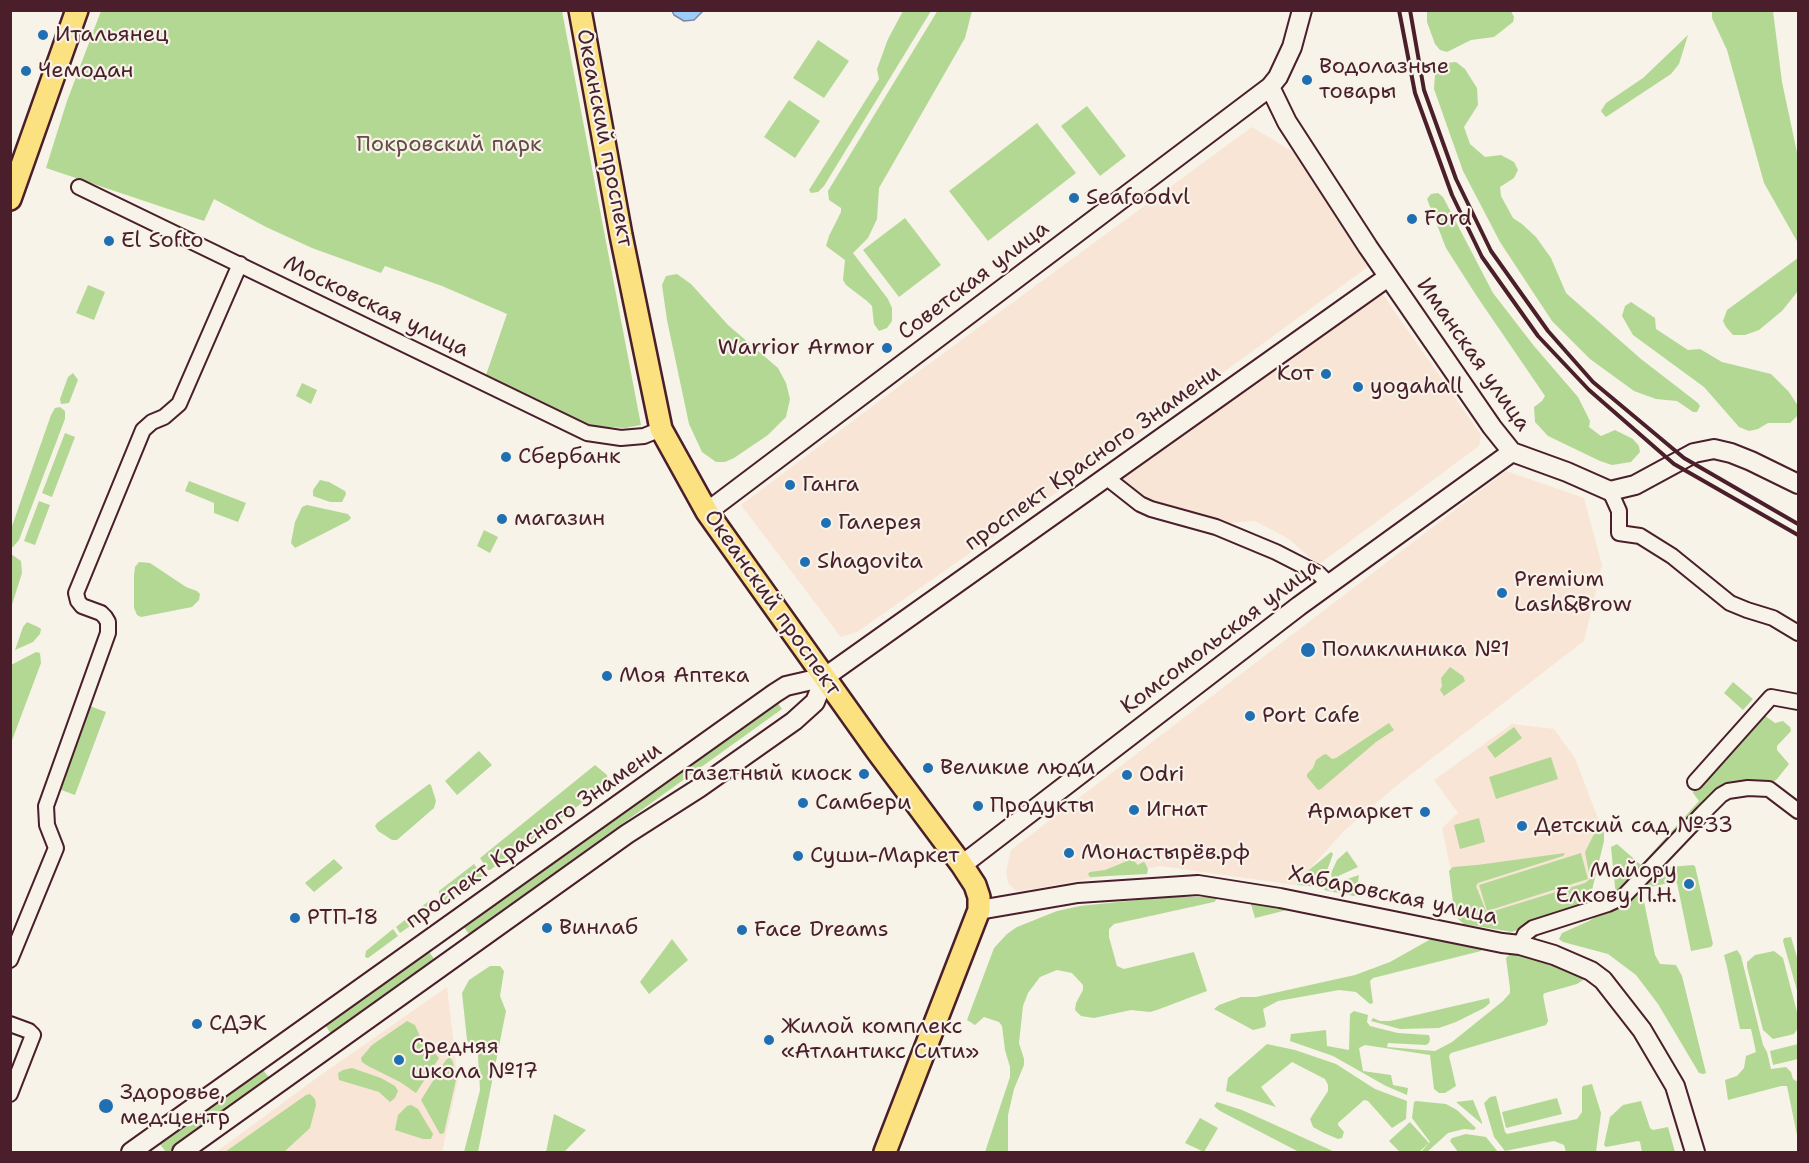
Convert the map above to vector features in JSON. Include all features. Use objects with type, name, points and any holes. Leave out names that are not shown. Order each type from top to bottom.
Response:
[{"type":"main road","points":[[10,199],[77,10]]},
{"type":"main road","name":"Океанский проспект","points":[[580,10],[621,235],[661,429],[707,513],[877,751],[962,865],[980,897],[979,910]]},
{"type":"main road","points":[[1270,87],[1278,77],[1292,47],[1302,10]]},
{"type":"main road","name":"Иманская улица","points":[[1270,87],[1298,140],[1388,277],[1492,427],[1512,452],[1610,491]]},
{"type":"main road","name":"Советская улица","points":[[707,513],[1270,87]]},
{"type":"main road","name":"проспект Красного Знамени","points":[[131,1152],[786,686],[825,677],[1388,277]]},
{"type":"main road","points":[[1610,491],[1635,485],[1694,453],[1714,449],[1731,453],[1798,484]]},
{"type":"main road","name":"Комсомольская улица","points":[[962,865],[1329,584],[1512,452]]},
{"type":"main road","points":[[182,1152],[627,834],[699,788],[794,721],[815,702],[825,677]]},
{"type":"main road","name":"Хабаровская улица","points":[[979,910],[1078,893],[1198,885],[1280,897],[1520,945],[1554,955],[1591,971],[1603,980],[1642,1030],[1675,1086],[1692,1150]]},
{"type":"main road","points":[[885,1152],[979,910]]},
{"type":"street","name":"Московская улица","points":[[79,187],[587,433],[621,438],[644,436],[661,429]]},
{"type":"street","points":[[10,960],[56,848],[47,825],[46,806],[108,633],[108,622],[105,617],[101,613],[82,606],[76,593],[142,429],[164,417],[179,404],[240,264]]},
{"type":"street","points":[[1107,478],[1140,504],[1216,528],[1276,552],[1319,574],[1329,584]]},
{"type":"street","points":[[1610,491],[1619,511],[1619,532],[1640,536],[1672,556],[1730,603],[1773,618],[1798,633]]},
{"type":"street","points":[[1695,782],[1771,697],[1798,702]]},
{"type":"street","points":[[1520,945],[1525,934],[1533,928],[1623,897],[1703,813],[1728,791],[1748,788],[1769,789],[1798,811]]},
{"type":"street","points":[[10,1024],[29,1031],[33,1035],[10,1094]]},
{"type":"shaded area","points":[[1252,127],[1298,155],[1369,266],[1106,458],[857,632],[841,637],[741,505]]},
{"type":"shaded area","points":[[1379,289],[1481,435],[1479,446],[1318,565],[1289,539],[1255,521],[1220,524],[1181,514],[1113,480]]},
{"type":"shaded area","points":[[1506,471],[1584,498],[1602,565],[1584,641],[1396,786],[1344,831],[1295,885],[1161,866],[1027,890],[1016,891],[1008,883],[1006,872],[1011,850]]},
{"type":"shaded area","name":"Детский сад №33","points":[[1512,724],[1554,729],[1575,758],[1600,824],[1587,896],[1461,918],[1442,828],[1458,813],[1434,780]]},
{"type":"shaded area","name":"Средняя школа №17","points":[[447,987],[458,1080],[442,1152],[216,1152],[318,1077]]},
{"type":"green space","points":[[938,10],[972,11],[965,38],[879,188],[877,219],[868,238],[853,253],[888,299],[892,308],[892,321],[887,328],[879,331],[874,324],[872,306],[843,280],[845,260],[826,246],[841,212],[841,208],[829,200],[828,191]]},
{"type":"green space","name":"Покровский парк","points":[[101,11],[562,11],[641,425],[625,428],[591,426],[486,375],[507,314],[442,286],[385,266],[381,273],[312,248],[214,199],[204,221],[46,168],[67,101]]},
{"type":"green space","points":[[903,11],[931,11],[824,186],[818,192],[811,193],[809,190],[879,79],[877,69],[888,39]]},
{"type":"green space","points":[[1427,11],[1511,11],[1514,17],[1513,22],[1494,37],[1471,40],[1447,52],[1440,50],[1435,44],[1427,22]]},
{"type":"green space","points":[[1712,11],[1773,11],[1782,82],[1798,157],[1798,243],[1764,183],[1727,50],[1712,18]]},
{"type":"green space","points":[[1688,35],[1679,64],[1671,74],[1606,117],[1604,115],[1601,111],[1606,103],[1643,78]]},
{"type":"green space","points":[[818,40],[849,61],[824,98],[793,78]]},
{"type":"green space","points":[[1456,62],[1465,69],[1477,88],[1478,105],[1464,127],[1470,144],[1485,157],[1501,155],[1514,162],[1518,170],[1514,178],[1500,187],[1501,196],[1513,218],[1536,237],[1551,258],[1566,293],[1641,359],[1698,403],[1700,406],[1697,412],[1693,412],[1677,401],[1656,399],[1634,391],[1590,359],[1552,321],[1500,242],[1463,171],[1434,89],[1435,74],[1446,63]]},
{"type":"green space","points":[[789,100],[820,121],[795,158],[764,137]]},
{"type":"green space","points":[[1087,106],[1126,156],[1100,176],[1061,126]]},
{"type":"green space","points":[[1037,123],[1076,173],[988,241],[949,191]]},
{"type":"green space","points":[[1438,193],[1443,197],[1493,293],[1578,397],[1590,421],[1589,427],[1601,436],[1615,430],[1633,439],[1639,446],[1640,452],[1631,462],[1612,465],[1600,461],[1548,436],[1535,422],[1534,407],[1545,396],[1446,248],[1427,199],[1431,194]]},
{"type":"green space","points":[[905,218],[941,265],[899,297],[863,250]]},
{"type":"green space","points":[[1798,258],[1798,291],[1782,311],[1759,330],[1745,335],[1733,335],[1723,321],[1727,310]]},
{"type":"green space","points":[[677,274],[691,284],[728,325],[778,368],[786,383],[790,399],[786,417],[768,435],[725,462],[716,462],[702,452],[689,424],[662,285],[666,276]]},
{"type":"green space","points":[[88,285],[105,292],[94,320],[76,313]]},
{"type":"green space","points":[[1631,302],[1655,318],[1656,329],[1688,350],[1700,349],[1722,362],[1771,374],[1789,392],[1798,406],[1798,415],[1790,423],[1768,423],[1749,431],[1739,427],[1704,387],[1633,335],[1622,316],[1625,306]]},
{"type":"green space","points":[[73,373],[78,380],[69,403],[61,404],[60,399],[68,377]]},
{"type":"green space","points":[[302,383],[317,390],[311,404],[296,396]]},
{"type":"green space","points":[[60,407],[65,411],[65,419],[19,540],[11,547],[11,529],[51,415],[55,408]]},
{"type":"green space","points":[[65,433],[75,437],[52,497],[42,493]]},
{"type":"green space","points":[[320,480],[345,491],[342,502],[330,502],[313,496],[313,490]]},
{"type":"green space","points":[[189,481],[246,503],[238,522],[214,513],[214,503],[185,491]]},
{"type":"green space","points":[[39,501],[50,505],[35,545],[24,541]]},
{"type":"green space","points":[[307,505],[348,514],[351,518],[295,548],[291,543],[295,522],[302,507]]},
{"type":"green space","points":[[484,530],[498,537],[490,553],[477,546]]},
{"type":"green space","points":[[11,554],[21,561],[22,573],[11,608]]},
{"type":"green space","points":[[139,562],[150,563],[186,587],[197,591],[200,594],[199,600],[192,607],[141,617],[137,615],[134,608],[134,575],[135,567]]},
{"type":"green space","points":[[27,622],[41,629],[40,634],[33,642],[15,650],[23,627]]},
{"type":"green space","points":[[36,652],[40,653],[41,663],[11,743],[11,665]]},
{"type":"green space","points":[[1450,667],[1463,676],[1465,681],[1444,696],[1440,690],[1441,678]]},
{"type":"green space","points":[[1733,682],[1753,699],[1743,710],[1724,693]]},
{"type":"green space","points":[[777,702],[782,709],[469,934],[461,923]]},
{"type":"green space","points":[[87,705],[106,712],[75,795],[56,788]]},
{"type":"green space","points":[[1764,715],[1775,723],[1783,721],[1791,731],[1777,746],[1777,750],[1789,764],[1777,779],[1773,782],[1738,786],[1616,897],[1611,847],[1617,844],[1641,865],[1699,801],[1693,793],[1694,787],[1755,721]]},
{"type":"green space","points":[[1389,723],[1394,730],[1376,742],[1321,789],[1318,790],[1307,777],[1316,760],[1323,755],[1326,754],[1332,759],[1336,758]]},
{"type":"green space","points":[[1514,727],[1522,738],[1495,758],[1487,747]]},
{"type":"green space","points":[[479,751],[492,765],[457,795],[445,781]]},
{"type":"green space","points":[[1551,757],[1558,779],[1496,799],[1489,777]]},
{"type":"green space","points":[[595,765],[607,775],[608,782],[604,787],[488,870],[480,858]]},
{"type":"green space","points":[[429,784],[436,801],[434,808],[397,840],[392,840],[378,831],[375,826],[377,823]]},
{"type":"green space","points":[[1479,818],[1485,842],[1460,849],[1454,825]]},
{"type":"green space","points":[[1603,827],[1604,841],[1592,890],[1583,907],[1512,932],[1464,924],[1457,918],[1449,871],[1453,867],[1565,853],[1563,856],[1478,883],[1476,886],[1487,913],[1585,883],[1590,879],[1585,852],[1595,832]]},
{"type":"green space","points":[[1347,851],[1358,867],[1332,879],[1331,873],[1337,860]]},
{"type":"green space","points":[[1331,852],[1333,854],[1321,887],[1297,885],[1298,879]]},
{"type":"green space","points":[[1581,853],[1588,879],[1487,911],[1479,885]]},
{"type":"green space","points":[[334,859],[343,868],[314,892],[305,883]]},
{"type":"green space","points":[[1132,859],[1138,865],[1145,863],[1148,869],[1147,874],[1090,877],[1088,874],[1105,870]]},
{"type":"green space","points":[[474,864],[483,876],[445,901],[439,899],[439,891]]},
{"type":"green space","points":[[1693,865],[1713,944],[1711,947],[1691,951],[1677,883],[1646,888],[1642,892],[1655,955],[1660,964],[1676,965],[1682,976],[1706,1073],[1703,1074],[1699,1073],[1658,1004],[1636,975],[1608,954],[1559,939],[1562,933],[1589,921],[1619,902],[1658,868]]},
{"type":"green space","points":[[1359,875],[1354,896],[1324,890],[1327,886]]},
{"type":"green space","points":[[1166,897],[1216,897],[1217,899],[1214,902],[1114,924],[1109,929],[1109,937],[1117,966],[1124,969],[1194,952],[1207,991],[1150,1012],[1131,1010],[1094,1018],[1081,1016],[1075,1010],[1083,985],[1072,973],[1057,970],[1040,977],[1028,993],[1023,1006],[1019,1043],[1024,1065],[1014,1089],[1008,1115],[1008,1152],[985,1152],[1010,1077],[1010,1067],[1002,1026],[999,1022],[984,1017],[975,1025],[967,1020],[994,948],[1017,927],[1057,911],[1080,906]]},
{"type":"green space","points":[[430,900],[434,906],[432,911],[400,933],[396,927]]},
{"type":"green space","points":[[1250,901],[1295,908],[1255,918]]},
{"type":"green space","points":[[393,929],[398,936],[368,958],[365,957],[366,951]]},
{"type":"green space","points":[[1438,935],[1483,944],[1481,951],[1373,978],[1370,981],[1373,1003],[1370,1004],[1356,992],[1339,990],[1278,1001],[1263,1009],[1265,1027],[1253,1030],[1214,1009],[1241,997],[1256,997],[1355,975],[1390,962]]},
{"type":"green space","points":[[1791,937],[1798,961],[1798,994],[1783,941],[1784,938]]},
{"type":"green space","points":[[672,939],[688,960],[649,994],[640,982]]},
{"type":"green space","points":[[427,949],[435,960],[331,1034],[324,1023]]},
{"type":"green space","points":[[1737,950],[1741,956],[1771,1069],[1786,1067],[1793,1079],[1798,1082],[1798,1140],[1787,1086],[1728,1100],[1725,1080],[1737,1076],[1744,1068],[1746,1056],[1756,1052],[1751,1029],[1740,1029],[1724,955]]},
{"type":"green space","points":[[1774,951],[1783,958],[1798,1016],[1798,1028],[1794,1034],[1773,1039],[1763,1030],[1747,962],[1755,955]]},
{"type":"green space","points":[[1512,952],[1528,952],[1586,978],[1577,984],[1543,995],[1548,1021],[1546,1025],[1451,1053],[1449,1056],[1456,1086],[1445,1093],[1439,1093],[1434,1089],[1430,1055],[1365,1045],[1359,1048],[1363,1071],[1391,1075],[1393,1085],[1408,1088],[1407,1095],[1386,1086],[1333,1056],[1290,1041],[1291,1034],[1326,1030],[1327,1046],[1349,1050],[1350,1014],[1354,1011],[1368,1015],[1367,1022],[1370,1026],[1398,1033],[1429,1035],[1430,1039],[1426,1045],[1388,1043],[1387,1047],[1435,1051],[1452,1042],[1510,993],[1506,958]]},
{"type":"green space","points":[[490,966],[500,966],[504,971],[500,996],[506,1011],[478,1152],[464,1152],[480,1090],[478,1055],[467,1040],[462,993],[469,980]]},
{"type":"green space","points":[[1489,998],[1490,1003],[1484,1008],[1439,1028],[1400,1029],[1371,1021],[1373,1018],[1390,1021]]},
{"type":"green space","points":[[407,1021],[415,1025],[425,1048],[434,1052],[439,1058],[416,1093],[368,1066],[362,1062],[361,1058],[372,1045]]},
{"type":"green space","points":[[1267,1044],[1295,1050],[1336,1064],[1375,1089],[1407,1101],[1406,1119],[1392,1128],[1368,1101],[1364,1100],[1338,1123],[1344,1132],[1342,1138],[1338,1139],[1324,1133],[1313,1127],[1310,1119],[1328,1091],[1328,1085],[1325,1079],[1292,1062],[1261,1087],[1276,1107],[1226,1091],[1228,1078]]},
{"type":"green space","points":[[1798,1044],[1798,1059],[1773,1065],[1770,1051]]},
{"type":"green space","points":[[450,1057],[456,1080],[444,1133],[440,1134],[421,1100]]},
{"type":"green space","points":[[352,1068],[381,1078],[395,1086],[398,1091],[395,1098],[390,1102],[379,1092],[339,1080],[338,1073]]},
{"type":"green space","points":[[263,1070],[271,1080],[169,1152],[166,1152],[159,1143]]},
{"type":"green space","points":[[1592,1084],[1601,1113],[1596,1152],[1566,1152],[1564,1145],[1554,1141],[1505,1151],[1494,1137],[1484,1103],[1490,1097],[1496,1096],[1507,1134],[1577,1119],[1582,1112],[1582,1088]]},
{"type":"green space","points":[[310,1094],[315,1099],[316,1105],[310,1128],[284,1152],[225,1152],[306,1095]]},
{"type":"green space","points":[[1557,1098],[1562,1114],[1506,1128],[1502,1112]]},
{"type":"green space","points":[[1473,1100],[1482,1122],[1482,1124],[1456,1102]]},
{"type":"green space","points":[[1416,1101],[1446,1104],[1457,1110],[1476,1128],[1448,1133],[1427,1152],[1421,1152],[1430,1142],[1412,1118]]},
{"type":"green space","points":[[1641,1101],[1650,1128],[1653,1130],[1668,1127],[1675,1152],[1642,1152],[1638,1141],[1606,1147],[1604,1145],[1610,1117],[1623,1105]]},
{"type":"green space","points":[[1217,1102],[1242,1110],[1335,1152],[1299,1152],[1220,1111],[1214,1106]]},
{"type":"green space","points":[[411,1105],[418,1109],[433,1134],[431,1139],[423,1139],[395,1130],[398,1115]]},
{"type":"green space","points":[[554,1114],[586,1130],[564,1152],[546,1152]]},
{"type":"green space","points":[[1200,1118],[1218,1128],[1204,1152],[1185,1143]]},
{"type":"green space","points":[[1410,1122],[1429,1143],[1419,1152],[1400,1152],[1389,1141]]},
{"type":"green space","points":[[1466,1134],[1486,1137],[1498,1152],[1458,1152],[1450,1141],[1452,1138]]},
{"type":"water","points":[[672,11],[703,11],[694,20],[684,21]]},
{"type":"railway","points":[[1399,10],[1415,93],[1452,195],[1482,257],[1538,336],[1589,390],[1674,464],[1798,535]]},
{"type":"railway","points":[[1410,10],[1424,90],[1456,179],[1491,251],[1548,331],[1593,382],[1684,458],[1798,524]]},
{"type":"place","name":"Итальянец","points":[[43,35]]},
{"type":"place","name":"Чемодан","points":[[26,71]]},
{"type":"place","name":"Водолазные товары","points":[[1307,80]]},
{"type":"place","name":"Seafoodvl","points":[[1074,198]]},
{"type":"place","name":"Ford","points":[[1412,219]]},
{"type":"place","name":"El Softo","points":[[109,241]]},
{"type":"place","name":"Warrior Armor","points":[[887,348]]},
{"type":"place","name":"Кот","points":[[1326,374]]},
{"type":"place","name":"yogahall","points":[[1358,387]]},
{"type":"place","name":"Сбербанк","points":[[506,457]]},
{"type":"place","name":"Ганга","points":[[790,485]]},
{"type":"place","name":"магазин","points":[[502,519]]},
{"type":"place","name":"Галерея","points":[[826,523]]},
{"type":"place","name":"Shagovita","points":[[805,562]]},
{"type":"place","name":"Premium Lash&Brow","points":[[1502,593]]},
{"type":"place","name":"Поликлиника №1","points":[[1308,650]]},
{"type":"place","name":"Моя Аптека","points":[[607,676]]},
{"type":"place","name":"Port Cafe","points":[[1250,716]]},
{"type":"place","name":"Великие люди","points":[[928,768]]},
{"type":"place","name":"газетный киоск","points":[[864,774]]},
{"type":"place","name":"Odri","points":[[1127,775]]},
{"type":"place","name":"Самбери","points":[[803,803]]},
{"type":"place","name":"Продукты","points":[[978,806]]},
{"type":"place","name":"Игнат","points":[[1134,810]]},
{"type":"place","name":"Армаркет","points":[[1425,812]]},
{"type":"place","name":"Детский сад №33","points":[[1522,826]]},
{"type":"place","name":"Монастырёв.рф","points":[[1069,853]]},
{"type":"place","name":"Суши-Маркет","points":[[798,856]]},
{"type":"place","name":"Майору Елкову П.Н.","points":[[1689,884]]},
{"type":"place","name":"РТП-18","points":[[295,918]]},
{"type":"place","name":"Винлаб","points":[[547,928]]},
{"type":"place","name":"Face Dreams","points":[[742,930]]},
{"type":"place","name":"СДЭК","points":[[197,1024]]},
{"type":"place","name":"Жилой комплекс «Атлантикс Сити»","points":[[769,1040]]},
{"type":"place","name":"Средняя школа №17","points":[[399,1060]]},
{"type":"place","name":"Здоровье, мед.центр","points":[[106,1106]]}]
